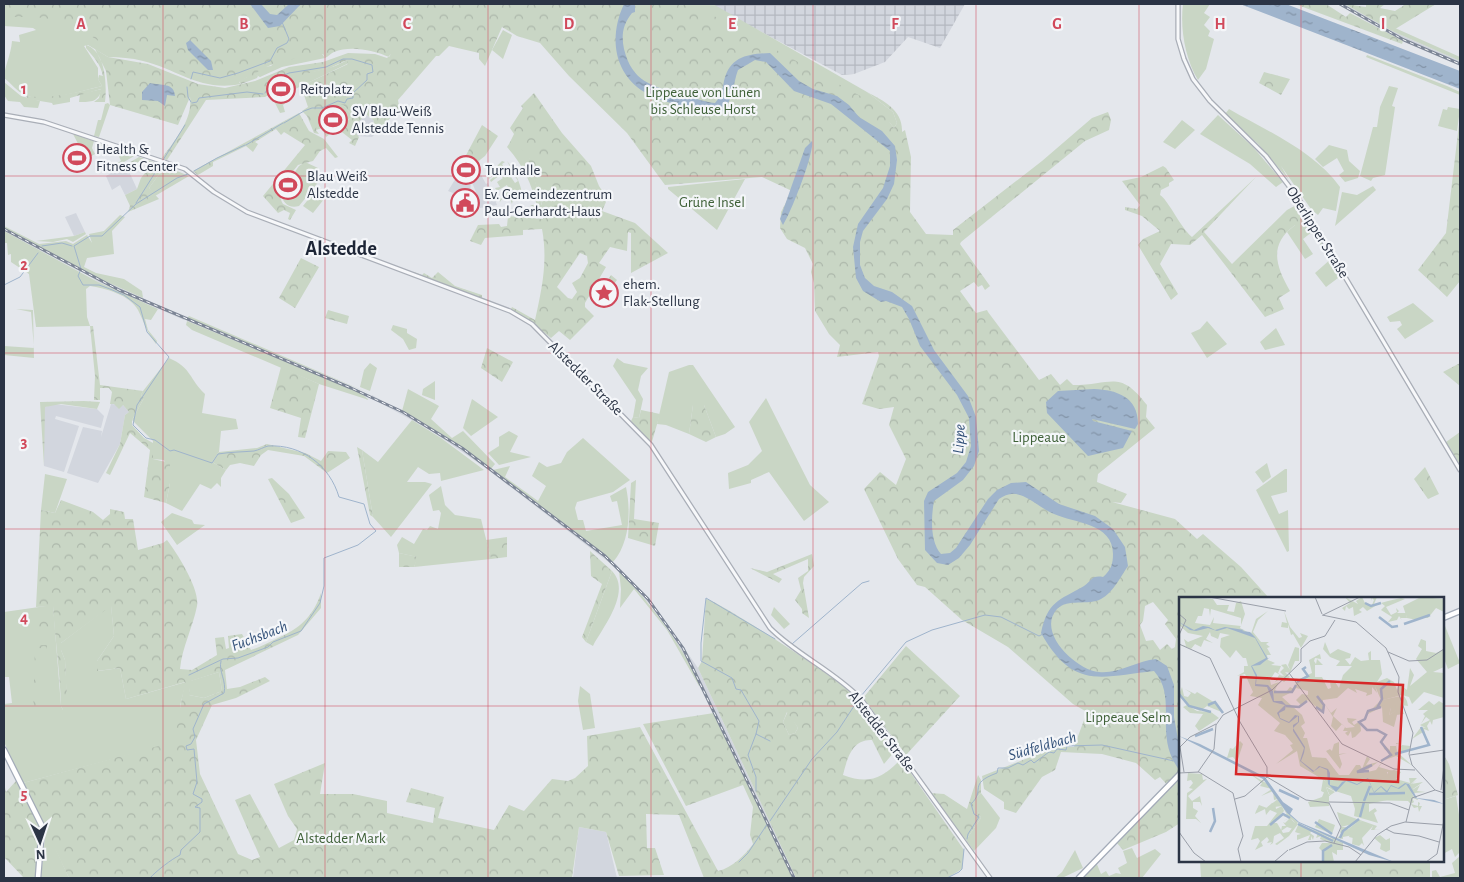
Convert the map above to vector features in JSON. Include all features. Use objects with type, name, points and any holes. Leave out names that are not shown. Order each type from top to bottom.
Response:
[{"type":"main road","points":[[1444,618],[1460,611]]},
{"type":"main road","points":[[4,750],[42,826],[38,878]]},
{"type":"main road","points":[[1079,878],[1179,776]]},
{"type":"street","name":"Oberlipper Straße","points":[[1178,4],[1177,21],[1180,46],[1193,79],[1210,101],[1266,156],[1298,198],[1460,470]]},
{"type":"street","name":"Alstedder Straße","points":[[4,115],[39,121],[185,169],[214,192],[247,212],[510,311],[532,324],[651,445],[770,628],[791,647],[847,686],[865,704],[990,878]]},
{"type":"shaded area","points":[[709,4],[965,4],[940,48],[908,37],[885,62],[854,74],[842,75]]},
{"type":"shaded area","points":[[1337,4],[1345,4],[1392,31],[1460,61],[1460,65],[1392,36]]},
{"type":"shaded area","points":[[366,114],[374,121],[372,125],[377,127],[378,131],[372,137],[357,136],[352,129]]},
{"type":"shaded area","points":[[465,163],[472,166],[476,175],[480,173],[486,184],[488,183],[497,205],[480,208],[480,202],[471,180],[470,197],[463,199],[452,197],[453,193],[448,191]]},
{"type":"shaded area","points":[[126,165],[137,189],[125,195],[120,185],[112,190],[106,176]]},
{"type":"shaded area","points":[[76,213],[85,232],[74,236],[65,217]]},
{"type":"shaded area","points":[[4,228],[80,270],[4,231]]},
{"type":"shaded area","points":[[82,271],[185,317],[184,320],[98,282]]},
{"type":"shaded area","points":[[187,318],[370,395],[369,398],[187,321]]},
{"type":"shaded area","points":[[372,395],[445,436],[491,469],[489,470],[430,430],[371,398]]},
{"type":"shaded area","points":[[54,404],[97,409],[104,416],[101,428],[56,416],[55,419],[79,426],[64,472],[44,466],[44,413],[45,407]]},
{"type":"shaded area","points":[[111,404],[123,405],[129,412],[125,415],[120,444],[98,483],[67,473],[83,427],[102,431],[101,437]]},
{"type":"shaded area","points":[[493,470],[613,562],[611,564],[491,472]]},
{"type":"shaded area","points":[[615,563],[652,602],[698,668],[796,878],[793,878],[692,668],[656,611],[613,565]]},
{"type":"shaded area","points":[[579,827],[606,832],[617,878],[573,878]]},
{"type":"green space","points":[[4,4],[253,74],[239,82],[241,84],[227,86],[202,83],[143,61],[108,57],[88,45],[84,46],[98,68],[98,79],[102,86],[52,97],[42,98],[25,95],[4,78],[5,70],[12,41],[20,42],[19,35],[36,30],[33,28],[4,26]]},
{"type":"green space","points":[[4,4],[692,4],[875,104],[894,128],[897,123],[893,112],[867,92],[891,107],[899,118],[902,132],[905,130],[911,157],[910,212],[926,234],[953,235],[953,230],[1042,161],[1092,118],[1108,112],[1111,120],[1109,130],[1085,141],[961,242],[960,244],[990,286],[985,290],[982,285],[978,287],[974,282],[960,291],[976,313],[987,310],[1039,380],[1051,374],[1060,385],[1067,379],[1073,385],[1107,382],[1122,383],[1137,394],[1147,405],[1146,417],[1155,428],[1098,474],[1097,482],[1127,494],[1121,503],[1112,502],[1175,519],[1197,539],[1203,534],[1241,567],[1268,597],[1179,597],[1179,824],[1166,832],[1123,850],[1116,842],[1170,788],[1160,777],[1155,780],[1136,763],[1102,754],[1061,752],[1055,770],[1042,777],[1016,813],[1004,809],[1004,802],[984,789],[982,776],[1056,747],[1074,747],[1087,712],[1073,704],[1008,647],[962,620],[925,587],[917,585],[898,559],[864,489],[880,472],[896,485],[906,459],[889,425],[894,407],[879,409],[862,404],[879,356],[878,352],[837,357],[840,345],[829,334],[815,311],[814,283],[811,272],[813,264],[805,248],[787,239],[780,228],[781,212],[792,191],[762,177],[665,185],[627,133],[569,76],[540,43],[517,36],[502,27],[485,66],[479,59],[479,53],[449,46],[439,56],[436,56],[398,100],[400,112],[397,109],[381,130],[372,125],[374,121],[366,114],[352,129],[359,137],[355,146],[349,143],[352,140],[338,129],[353,116],[343,105],[335,105],[317,121],[316,130],[319,134],[314,133],[307,116],[302,111],[308,107],[301,86],[348,64],[347,60],[330,68],[280,80],[273,84],[269,91],[270,94],[265,97],[206,100],[167,160],[162,158],[186,122],[189,114],[190,97],[178,125],[110,105],[106,71],[95,49],[108,57],[148,64],[198,84],[225,88],[255,81],[289,67],[323,62],[348,53],[375,54],[388,57],[362,49],[340,50],[325,58],[323,54],[270,65],[255,74],[258,76],[257,78],[241,84],[239,81],[247,77],[219,80],[196,75],[194,77],[137,54],[109,48],[76,26],[36,17],[4,17]],"holes":[[[1153,602],[1168,620],[1165,624],[1176,639],[1175,647],[1172,649],[1167,644],[1160,650],[1153,640],[1146,641],[1140,625],[1143,621],[1145,606]]]},
{"type":"green space","points":[[639,4],[713,4],[867,92],[893,112],[897,123],[894,128],[890,123]]},
{"type":"green space","points":[[1183,4],[1210,4],[1204,13],[1210,17],[1204,25],[1210,31],[1208,36],[1214,39],[1206,69],[1198,80],[1184,43]]},
{"type":"green space","points":[[1295,4],[1326,4],[1346,17],[1350,13],[1403,41],[1402,44]]},
{"type":"green space","points":[[1345,4],[1366,7],[1366,4],[1385,4],[1380,8],[1395,11],[1406,4],[1436,4],[1392,31]]},
{"type":"green space","points":[[1395,28],[1460,57],[1460,61],[1392,31]]},
{"type":"green space","points":[[503,30],[512,35],[503,59],[492,50]]},
{"type":"green space","points":[[86,45],[98,54],[104,70],[105,102],[94,102],[99,98],[101,89],[70,98],[70,102],[53,105],[52,103],[28,99],[26,96],[54,96],[102,86],[98,79],[99,75],[103,76],[102,71],[86,48]]},
{"type":"green space","points":[[320,51],[325,58],[282,67],[260,77],[254,74],[263,67],[271,66],[274,63]]},
{"type":"green space","points":[[1367,55],[1447,86],[1460,92],[1460,95],[1366,57]]},
{"type":"green space","points":[[347,60],[349,63],[289,92],[291,98],[283,105],[285,112],[280,113],[269,91],[275,85],[296,75],[333,67]]},
{"type":"green space","points":[[1264,72],[1290,79],[1281,95],[1259,83]]},
{"type":"green space","points":[[4,82],[21,96],[40,101],[38,108],[24,107],[20,102],[8,101],[4,95]]},
{"type":"green space","points":[[1389,86],[1398,88],[1392,106],[1395,107],[1385,175],[1373,178],[1371,181],[1360,176],[1373,127],[1377,127],[1380,107]]},
{"type":"green space","points":[[102,89],[99,97],[96,99],[88,102],[79,102],[80,94]]},
{"type":"green space","points":[[534,93],[562,133],[591,166],[605,195],[606,202],[602,211],[635,223],[668,253],[631,273],[631,233],[628,232],[627,251],[610,247],[599,263],[606,267],[585,303],[585,307],[594,316],[570,340],[559,331],[551,338],[531,322],[510,311],[512,307],[535,320],[542,286],[544,263],[542,229],[523,230],[523,235],[485,238],[481,245],[470,241],[478,225],[499,224],[501,227],[507,226],[508,216],[543,219],[544,211],[530,205],[542,205],[528,159],[530,158],[516,144],[509,144],[514,134],[510,128],[523,108],[521,106]],"holes":[[[580,253],[587,256],[588,263],[580,278],[572,283],[577,292],[572,299],[568,298],[557,287]]]},
{"type":"green space","points":[[108,103],[110,105],[99,137],[94,136],[98,120],[101,120],[105,104]]},
{"type":"green space","name":"SV Blau-Weiß Alstedde Tennis","points":[[335,105],[343,105],[353,116],[326,137],[322,128],[316,130],[316,121]]},
{"type":"green space","points":[[1448,107],[1460,109],[1457,131],[1438,126],[1443,109],[1447,110]]},
{"type":"green space","points":[[1229,109],[1303,152],[1329,174],[1340,187],[1336,211],[1323,208],[1318,215],[1311,209],[1281,166],[1289,180],[1258,144],[1225,114]]},
{"type":"green space","points":[[299,113],[309,131],[324,139],[338,157],[335,158],[326,148],[320,151],[313,161],[298,165],[287,178],[280,194],[283,204],[296,210],[290,220],[288,219],[290,213],[284,210],[278,213],[263,196],[305,145],[284,132],[281,135],[276,129],[255,142],[258,144],[253,152],[246,146],[213,162],[213,166],[198,175],[193,171]]},
{"type":"green space","points":[[1218,115],[1253,147],[1283,182],[1276,187],[1250,164],[1200,134]]},
{"type":"green space","points":[[1460,116],[1460,281],[1447,297],[1418,270],[1446,233]]},
{"type":"green space","points":[[1182,120],[1195,130],[1175,149],[1163,142]]},
{"type":"green space","points":[[482,125],[498,136],[485,156],[476,163],[473,161],[473,165],[464,159]]},
{"type":"green space","points":[[73,134],[94,141],[92,148],[95,154],[86,159]]},
{"type":"green space","points":[[96,142],[136,155],[117,166],[115,164],[121,161],[117,152],[96,144]]},
{"type":"green space","points":[[516,143],[531,158],[529,159],[542,206],[537,206],[526,174],[518,160],[507,147],[509,144]]},
{"type":"green space","points":[[1329,145],[1347,150],[1349,161],[1360,171],[1358,178],[1345,182],[1339,175],[1344,171],[1337,158],[1323,167],[1315,159]]},
{"type":"green space","points":[[139,157],[165,166],[149,188],[159,199],[128,212],[130,206],[125,195],[137,189],[141,178],[151,165],[141,161],[128,167],[127,164]]},
{"type":"green space","points":[[502,161],[505,162],[502,164],[515,183],[518,181],[513,173],[509,172],[512,170],[507,161],[517,177],[525,201],[523,199],[513,199],[512,204],[510,199],[501,200],[500,202],[499,198],[505,197],[502,193],[509,190],[507,185],[497,191],[495,188],[500,187],[497,182],[503,178],[500,175],[491,182],[490,180],[495,176],[491,172]]},
{"type":"green space","points":[[305,162],[318,168],[320,180],[299,206],[292,207],[283,199],[281,192],[299,166]]},
{"type":"green space","points":[[165,166],[189,176],[155,196],[149,188]]},
{"type":"green space","points":[[1163,166],[1174,180],[1169,183],[1169,186],[1161,190],[1160,195],[1192,237],[1256,177],[1204,232],[1232,264],[1287,210],[1300,203],[1325,246],[1323,248],[1304,227],[1295,225],[1281,240],[1277,256],[1278,264],[1290,291],[1279,298],[1284,309],[1265,317],[1202,235],[1190,245],[1171,244],[1160,264],[1178,294],[1171,300],[1138,245],[1143,239],[1160,231],[1142,216],[1125,210],[1125,207],[1137,209],[1140,205],[1122,181],[1141,177]]},
{"type":"green space","name":"Grüne Insel","points":[[745,179],[717,230],[668,189],[668,187]]},
{"type":"green space","points":[[1373,186],[1376,190],[1335,226],[1342,192],[1357,195]]},
{"type":"green space","name":"Blau Weiß Alstedde","points":[[318,187],[328,194],[313,213],[303,206]]},
{"type":"green space","points":[[120,215],[125,217],[112,231],[114,254],[87,258],[84,267],[96,273],[124,279],[142,291],[143,298],[80,270],[4,228],[4,226],[39,244],[66,241],[73,244],[87,235],[92,243],[89,234],[104,231]]},
{"type":"green space","points":[[1295,225],[1301,225],[1312,232],[1303,239],[1313,254],[1305,259],[1287,232]]},
{"type":"green space","points":[[4,231],[98,282],[158,309],[151,320],[145,319],[148,330],[157,341],[156,344],[148,332],[138,310],[129,300],[103,288],[90,286],[86,289],[87,317],[90,326],[36,327],[29,274],[11,262],[11,254],[8,255],[7,243],[4,243]]},
{"type":"green space","points":[[85,232],[86,234],[73,242],[67,239],[53,242],[36,241],[74,236]]},
{"type":"green space","points":[[301,258],[319,267],[295,308],[279,298]]},
{"type":"green space","points":[[1332,258],[1342,275],[1326,287],[1315,273]]},
{"type":"green space","points":[[414,272],[422,275],[424,273],[432,278],[438,272],[455,286],[482,295],[482,298],[491,301],[490,304],[412,275]]},
{"type":"green space","points":[[611,275],[617,280],[598,305],[593,303]]},
{"type":"green space","points":[[1413,303],[1434,321],[1405,339],[1397,329],[1402,325],[1400,321],[1390,322],[1387,317]]},
{"type":"green space","points":[[16,309],[33,310],[34,345],[31,312]]},
{"type":"green space","points":[[328,310],[349,316],[347,324],[325,318]]},
{"type":"green space","points":[[189,316],[371,394],[187,318]]},
{"type":"green space","points":[[187,321],[340,384],[362,394],[369,400],[319,384],[192,330],[186,325]]},
{"type":"green space","points":[[1207,321],[1227,344],[1207,358],[1191,333],[1200,329]]},
{"type":"green space","points":[[393,325],[407,329],[407,333],[417,339],[416,348],[409,350],[403,339],[391,330]]},
{"type":"green space","points":[[90,326],[93,326],[100,385],[143,391],[141,395],[144,398],[132,420],[132,425],[144,438],[153,443],[153,459],[170,463],[170,483],[166,503],[144,497],[150,450],[130,433],[110,475],[106,473],[120,444],[125,415],[129,412],[123,405],[119,409],[114,404],[110,404],[112,392],[109,388],[100,388],[100,400],[94,400],[95,376]]},
{"type":"green space","points":[[1276,328],[1285,345],[1265,350],[1260,342]]},
{"type":"green space","points":[[4,346],[34,348],[34,358],[4,355]]},
{"type":"green space","points":[[487,348],[513,362],[502,382],[481,368]]},
{"type":"green space","points":[[169,358],[186,370],[205,394],[202,413],[236,419],[238,429],[221,431],[219,452],[212,462],[226,470],[221,478],[221,487],[217,483],[211,489],[200,484],[182,511],[166,503],[170,483],[164,460],[152,459],[153,441],[132,420],[144,398],[141,395],[143,391]]},
{"type":"green space","points":[[617,358],[624,363],[648,368],[641,376],[638,390],[643,399],[639,418],[633,417],[636,400],[613,366]]},
{"type":"green space","points":[[370,363],[377,368],[370,391],[360,387],[364,370]]},
{"type":"green space","points":[[1460,363],[1460,386],[1443,372]]},
{"type":"green space","points":[[693,365],[735,427],[725,434],[716,437],[704,405],[693,405],[689,434],[666,425],[657,424],[669,372]]},
{"type":"green space","points":[[281,367],[319,384],[305,438],[298,437],[301,418],[270,408]]},
{"type":"green space","points":[[435,381],[435,400],[422,395],[423,389]]},
{"type":"green space","points":[[408,389],[439,406],[431,419],[452,438],[463,431],[495,464],[491,469],[445,436],[402,411]]},
{"type":"green space","points":[[766,398],[810,485],[829,502],[804,521],[769,472],[751,480],[751,483],[729,489],[728,473],[748,465],[762,451],[749,422]]},
{"type":"green space","points":[[472,399],[498,417],[471,436],[463,428]]},
{"type":"green space","points":[[40,402],[100,402],[97,409],[61,404],[45,407],[44,466]]},
{"type":"green space","points":[[693,405],[704,405],[716,437],[706,442],[689,434]]},
{"type":"green space","points":[[641,410],[660,414],[651,445],[631,421],[633,417],[639,418]]},
{"type":"green space","points":[[412,420],[441,438],[484,470],[441,481],[440,473],[429,474],[418,467],[407,482],[432,484],[391,537],[373,517],[362,450],[378,462]]},
{"type":"green space","points":[[509,431],[518,436],[510,452],[531,457],[499,465],[488,453],[499,446],[499,437]]},
{"type":"green space","points":[[1460,432],[1460,462],[1459,463],[1446,442]]},
{"type":"green space","points":[[583,438],[630,480],[613,492],[577,502],[575,508],[578,520],[583,520],[586,531],[622,525],[617,501],[612,502],[610,496],[626,487],[628,496],[628,526],[623,546],[613,562],[493,470],[510,466],[505,477],[538,501],[546,486],[532,476],[539,462],[547,467],[561,463],[567,452]]},
{"type":"green space","points":[[267,444],[305,453],[321,461],[328,451],[346,452],[350,458],[327,473],[304,456],[268,450],[261,455],[254,466],[240,463],[230,465],[226,470],[212,462],[219,452],[257,448]]},
{"type":"green space","points":[[357,447],[362,450],[373,517],[370,515]]},
{"type":"green space","points":[[1267,463],[1271,477],[1263,483],[1255,472]]},
{"type":"green space","points":[[1425,467],[1439,494],[1428,499],[1414,479]]},
{"type":"green space","points":[[1287,469],[1287,492],[1271,496],[1279,514],[1288,510],[1289,551],[1287,552],[1256,490]]},
{"type":"green space","points":[[45,474],[67,479],[55,513],[41,510]]},
{"type":"green space","points":[[272,478],[289,494],[305,518],[291,523],[268,479]]},
{"type":"green space","points":[[636,480],[634,519],[659,523],[655,546],[628,538],[631,483]]},
{"type":"green space","points":[[441,486],[445,505],[455,515],[481,519],[491,559],[414,567],[417,557],[399,553],[397,545],[402,537],[414,544],[423,529],[427,530],[430,526],[438,529],[441,513],[439,510],[433,511],[429,495]]},
{"type":"green space","name":"Alstedder Mark","points":[[61,500],[93,512],[103,520],[110,514],[110,509],[124,512],[125,519],[133,519],[138,550],[163,543],[167,540],[187,572],[197,599],[197,606],[180,669],[192,670],[217,655],[215,638],[224,637],[226,649],[229,648],[228,636],[242,634],[251,650],[292,631],[314,609],[321,593],[321,608],[298,635],[225,670],[227,689],[240,687],[265,677],[270,681],[236,698],[212,705],[196,740],[200,774],[238,854],[252,860],[260,857],[235,800],[250,794],[279,848],[294,840],[297,829],[288,816],[274,784],[325,763],[320,794],[353,794],[387,801],[387,813],[433,823],[435,808],[406,802],[411,788],[444,797],[438,818],[494,830],[509,805],[524,811],[552,779],[568,781],[575,778],[588,766],[587,736],[640,727],[718,871],[738,860],[753,844],[750,835],[753,807],[743,785],[686,806],[643,724],[714,713],[793,878],[704,878],[679,815],[646,814],[647,848],[655,848],[664,875],[619,876],[606,832],[579,827],[572,878],[69,878],[23,783],[180,740],[175,734],[185,682],[126,699],[120,668],[97,671],[97,661],[114,636],[111,606],[61,643],[61,650],[65,660],[68,710],[63,710],[61,706],[53,606],[36,607],[41,510],[55,513]],"holes":[[[219,672],[222,691],[204,698],[189,695],[191,681]]]},
{"type":"green space","points":[[172,513],[192,520],[194,524],[205,525],[177,545],[161,522]]},
{"type":"green space","points":[[507,537],[507,557],[491,559],[486,540]]},
{"type":"green space","points":[[590,551],[612,571],[586,642],[582,637],[602,584],[591,576]]},
{"type":"green space","points":[[399,553],[418,557],[414,567],[399,567]]},
{"type":"green space","points":[[812,554],[814,566],[804,577],[803,583],[809,618],[802,613],[802,609],[795,600],[801,590],[798,578],[808,571],[808,559],[773,574],[782,579],[779,583],[750,568],[767,572]]},
{"type":"green space","points":[[612,571],[617,579],[619,589],[617,599],[609,619],[593,646],[586,642]]},
{"type":"green space","points":[[619,571],[643,597],[664,625],[684,654],[701,685],[699,686],[667,630],[634,589],[620,608],[621,589]]},
{"type":"green space","points":[[706,599],[776,640],[822,670],[848,690],[868,711],[895,751],[884,764],[872,740],[860,743],[852,751],[843,775],[860,779],[875,778],[888,771],[901,759],[964,850],[962,869],[947,878],[796,878],[698,668],[702,661]],"holes":[[[787,712],[798,728],[795,733],[789,735],[783,722]]]},
{"type":"green space","points":[[53,605],[61,706],[63,710],[67,706],[65,660],[61,650],[61,643],[111,605],[114,636],[97,661],[98,671],[120,668],[126,699],[186,682],[180,706],[180,741],[23,783],[4,742],[4,704],[12,703],[9,677],[4,677],[4,612]]},
{"type":"green space","points":[[774,607],[790,624],[784,629],[771,615]]},
{"type":"green space","points":[[38,617],[50,618],[50,632],[37,634]]},
{"type":"green space","points":[[1444,623],[1460,663],[1448,669],[1444,659]]},
{"type":"green space","points":[[35,645],[47,645],[47,649],[39,648],[36,715],[33,715]]},
{"type":"green space","points":[[906,646],[960,696],[906,755],[863,698]]},
{"type":"green space","points":[[219,672],[222,691],[204,698],[189,695],[190,681]]},
{"type":"green space","points":[[580,686],[590,694],[595,728],[583,730],[578,701]]},
{"type":"green space","points":[[788,711],[798,728],[795,733],[789,735],[783,722]]},
{"type":"green space","points":[[1444,756],[1449,764],[1458,795],[1444,800]]},
{"type":"green space","points":[[978,775],[981,780],[981,793],[975,803],[981,818],[966,840],[930,793],[944,794],[967,809]]},
{"type":"green space","points":[[16,781],[38,820],[36,878],[24,878],[4,857],[4,783],[6,792]]},
{"type":"green space","points":[[981,793],[1000,818],[996,828],[974,851],[966,840],[981,818],[974,803]]},
{"type":"green space","points":[[1456,796],[1460,821],[1460,852],[1455,857],[1452,849],[1444,853],[1444,800]]},
{"type":"green space","points":[[46,828],[69,878],[41,878]]},
{"type":"green space","points":[[1132,848],[1137,858],[1155,849],[1161,854],[1142,878],[1082,878],[1096,862],[1101,874],[1106,871],[1109,876],[1116,873],[1121,874],[1118,868],[1127,863],[1123,851]]},
{"type":"green space","points":[[1075,850],[1083,868],[1062,878],[1055,878],[1062,872]]},
{"type":"green space","points":[[1460,856],[1460,878],[1432,878],[1432,871],[1436,870],[1440,877],[1455,873],[1452,863]]},
{"type":"green space","points":[[1200,862],[1430,862],[1430,878],[1201,878]]},
{"type":"water","points":[[250,4],[261,4],[270,14],[277,15],[289,4],[301,4],[280,26],[268,28]]},
{"type":"water","points":[[624,4],[635,4],[635,12],[632,13],[627,21],[623,34],[624,49],[632,69],[638,76],[652,85],[702,101],[715,103],[721,93],[727,73],[735,61],[754,54],[770,53],[799,81],[813,89],[837,96],[849,105],[859,117],[882,131],[895,146],[897,160],[894,184],[887,199],[863,231],[860,242],[860,265],[865,278],[874,286],[892,292],[912,306],[934,350],[968,396],[976,417],[979,451],[974,466],[963,480],[934,501],[932,529],[937,549],[941,554],[950,553],[956,548],[988,499],[997,490],[1011,483],[1026,482],[1059,504],[1095,516],[1113,529],[1125,547],[1128,566],[1113,589],[1101,599],[1067,604],[1057,609],[1052,618],[1051,628],[1055,639],[1070,657],[1090,670],[1099,672],[1113,671],[1156,659],[1167,666],[1174,685],[1174,717],[1179,745],[1179,769],[1172,758],[1168,744],[1165,693],[1154,671],[1103,677],[1089,676],[1077,672],[1065,664],[1053,651],[1041,633],[1047,614],[1055,603],[1094,578],[1103,577],[1110,569],[1113,554],[1107,536],[1091,526],[1054,514],[1033,501],[1017,494],[1011,494],[999,499],[970,545],[959,558],[948,565],[937,563],[925,550],[924,501],[928,492],[957,473],[966,462],[971,446],[969,418],[957,395],[920,346],[902,307],[886,301],[881,302],[863,291],[856,278],[853,247],[858,224],[883,188],[890,166],[890,151],[831,104],[794,91],[766,62],[755,60],[738,70],[732,95],[727,105],[715,114],[697,112],[660,100],[646,93],[631,82],[619,61],[616,39]]},
{"type":"water","points":[[1240,4],[1286,4],[1460,71],[1460,89]]},
{"type":"water","points":[[190,40],[211,61],[213,70],[208,70],[188,50],[186,43]]},
{"type":"water","points":[[150,83],[166,85],[172,88],[175,96],[167,95],[165,106],[158,101],[142,100],[142,92]]},
{"type":"water","points":[[812,141],[806,170],[783,225],[780,219],[805,148]]},
{"type":"water","points":[[1094,389],[1111,391],[1125,397],[1134,407],[1138,424],[1135,429],[1092,419],[1093,421],[1132,431],[1123,448],[1088,456],[1047,413],[1046,402],[1058,391]]},
{"type":"waterway","name":"Fuchsbach","points":[[191,79],[193,72],[220,78],[270,61],[277,48],[287,43],[289,39],[282,22]]},
{"type":"waterway","name":"Fuchsbach","points":[[265,93],[273,80],[289,73],[326,67],[343,59],[352,59],[372,65],[373,72],[367,74],[367,80],[353,93],[353,98],[347,99],[345,103],[338,101],[322,108],[312,108],[284,123]]},
{"type":"waterway","name":"Fuchsbach","points":[[187,87],[188,97],[191,102]]},
{"type":"waterway","name":"Fuchsbach","points":[[192,103],[197,102],[199,98],[247,92],[263,94]]},
{"type":"waterway","name":"Fuchsbach","points":[[246,145],[283,123]]},
{"type":"waterway","points":[[136,203],[185,125]]},
{"type":"waterway","name":"Fuchsbach","points":[[194,171],[245,145]]},
{"type":"waterway","name":"Fuchsbach","points":[[188,174],[177,178],[136,204],[102,236],[90,236],[74,246],[81,269],[78,276],[83,285],[99,285],[110,289],[124,295],[140,307],[147,332],[169,357],[137,405],[133,425],[146,438],[155,440],[170,451],[174,450],[212,463],[218,454],[254,451],[268,446],[280,446],[303,453],[322,467],[335,486],[339,497],[364,504],[370,524],[376,531],[358,545],[324,558],[324,586],[320,603],[301,631],[273,642],[268,647],[238,658],[223,659],[189,675]]},
{"type":"waterway","points":[[42,246],[62,243],[72,246]]},
{"type":"waterway","points":[[4,285],[20,277],[38,253]]},
{"type":"waterway","points":[[792,644],[862,583],[869,581]]},
{"type":"waterway","points":[[770,741],[756,734],[759,721],[741,690],[736,689],[732,678],[701,661],[706,598],[775,639]]},
{"type":"waterway","points":[[861,696],[906,642],[932,630],[985,615],[1001,617],[1039,636],[1043,634]]},
{"type":"waterway","points":[[150,878],[164,865],[180,855],[181,850],[200,832],[200,808],[195,807],[202,802],[202,799],[193,794],[197,782],[194,749],[187,750],[186,746],[191,744],[195,737],[193,729],[204,704],[224,693],[221,661]]},
{"type":"waterway","points":[[770,821],[812,759],[837,732],[858,700]]},
{"type":"waterway","points":[[756,734],[748,755],[756,777],[756,791]]},
{"type":"waterway","name":"Südfeldbach","points":[[967,839],[968,834],[979,817],[974,814],[971,804],[977,795],[978,787],[982,781],[997,773],[998,768],[1008,768],[1018,763],[1023,765],[1031,760],[1034,763],[1049,752],[1054,753],[1057,749],[1066,750],[1067,746],[1102,745],[1174,761]]},
{"type":"waterway","points":[[739,862],[748,853],[768,823]]},
{"type":"waterway","name":"Südfeldbach","points":[[947,878],[962,869],[964,849]]},
{"type":"railway","points":[[1340,4],[1404,40],[1460,64]]},
{"type":"railway","points":[[4,229],[119,290],[351,388],[403,412],[462,448],[605,556],[648,599],[683,648],[794,878]]},
{"type":"place","name":"Reitplatz","points":[[281,89]]},
{"type":"place","name":"SV Blau-Weiß Alstedde Tennis","points":[[333,120]]},
{"type":"place","name":"Health & Fitness Center","points":[[77,158]]},
{"type":"place","name":"Turnhalle","points":[[466,170]]},
{"type":"place","name":"Blau Weiß Alstedde","points":[[288,185]]},
{"type":"place","name":"Ev. Gemeindezentrum Paul-Gerhardt-Haus","points":[[465,203]]},
{"type":"place","name":"ehem. Flak-Stellung","points":[[604,293]]},
{"type":"district","name":"Alstedde","points":[[341,248]]},
{"type":"park label","name":"Lippeaue von Lünen bis Schleuse Horst","points":[[703,100]]},
{"type":"park label","name":"Lippeaue","points":[[1039,437]]},
{"type":"park label","name":"Lippeaue Selm","points":[[1128,717]]},
{"type":"water label","name":"Lippe","points":[[958,439]]}]
